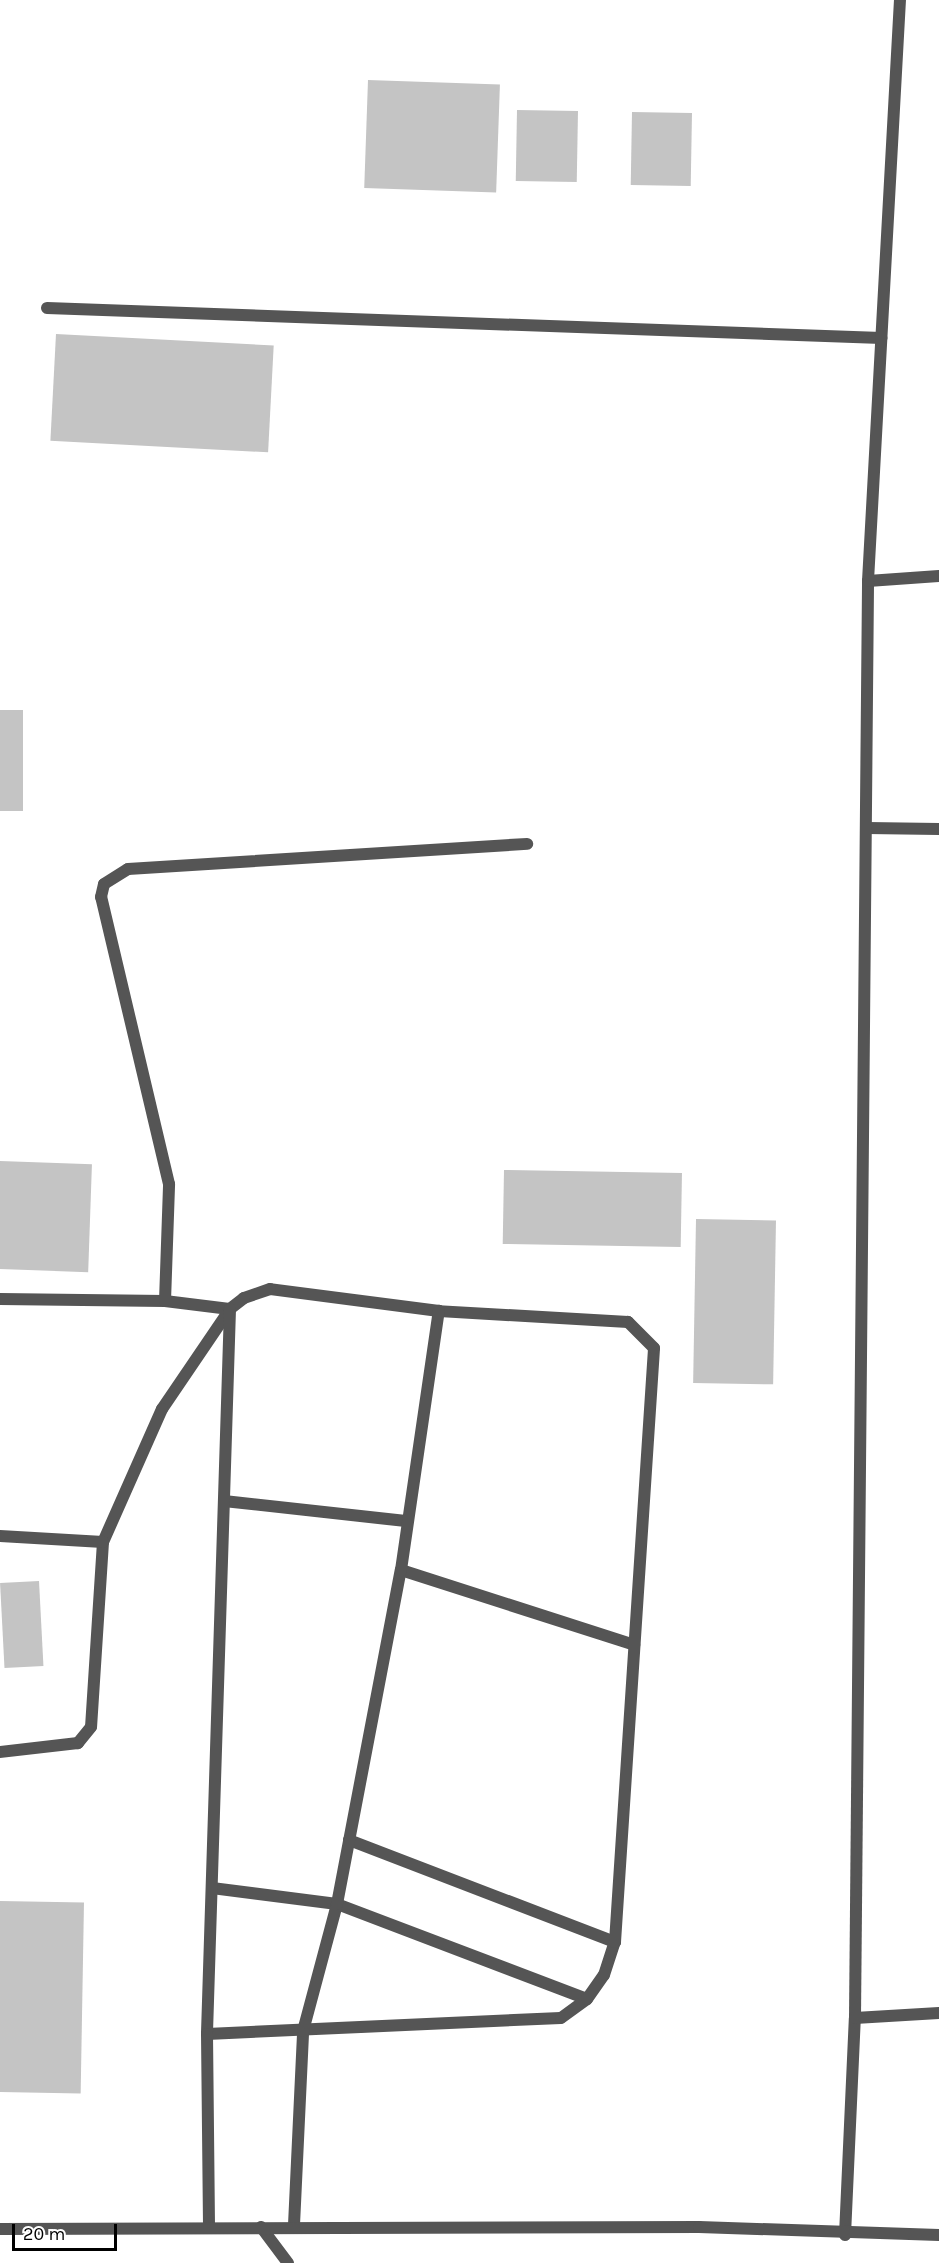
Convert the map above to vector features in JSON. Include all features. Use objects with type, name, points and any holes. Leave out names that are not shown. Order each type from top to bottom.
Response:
[{"type":"street","points":[[845,2235],[855,2018],[868,581],[900,0]]},
{"type":"street","points":[[47,308],[881,338]]},
{"type":"street","points":[[868,581],[939,576]]},
{"type":"street","points":[[867,828],[939,829]]},
{"type":"street","points":[[165,1301],[169,1184],[101,897],[104,884],[128,869],[527,844]]},
{"type":"street","points":[[0,1752],[78,1743],[91,1727],[103,1542],[162,1409],[230,1309],[244,1298],[270,1289],[439,1311],[628,1322],[654,1348],[615,1942],[604,1975],[587,1999],[561,2018],[207,2034]]},
{"type":"street","points":[[0,1299],[165,1301],[230,1309]]},
{"type":"street","points":[[209,2227],[207,2034],[230,1309]]},
{"type":"street","points":[[294,2225],[303,2031],[337,1904],[401,1570],[406,1521],[439,1311]]},
{"type":"street","points":[[224,1501],[406,1521]]},
{"type":"street","points":[[0,1536],[103,1542]]},
{"type":"street","points":[[401,1570],[634,1645]]},
{"type":"street","points":[[349,1840],[615,1942]]},
{"type":"street","points":[[212,1888],[337,1904],[587,1999]]},
{"type":"street","points":[[855,2018],[939,2013]]},
{"type":"street","points":[[0,2229],[294,2225],[699,2227],[845,2235],[939,2235]]},
{"type":"street","points":[[261,2227],[288,2263]]},
{"type":"building","points":[[368,80],[500,85],[496,193],[364,188]]},
{"type":"building","points":[[517,110],[578,111],[577,182],[516,181]]},
{"type":"building","points":[[632,112],[692,113],[691,186],[631,185]]},
{"type":"building","points":[[56,334],[274,345],[268,452],[50,441]]},
{"type":"building","points":[[0,710],[23,710],[23,811],[0,811]]},
{"type":"building","points":[[0,1161],[92,1164],[88,1272],[0,1269]]},
{"type":"building","points":[[504,1170],[682,1173],[681,1247],[503,1244]]},
{"type":"building","points":[[696,1219],[776,1220],[773,1384],[693,1383]]},
{"type":"building","points":[[39,1581],[43,1666],[5,1668],[0,1583]]},
{"type":"building","points":[[0,1901],[84,1902],[81,2093],[0,2092]]}]
